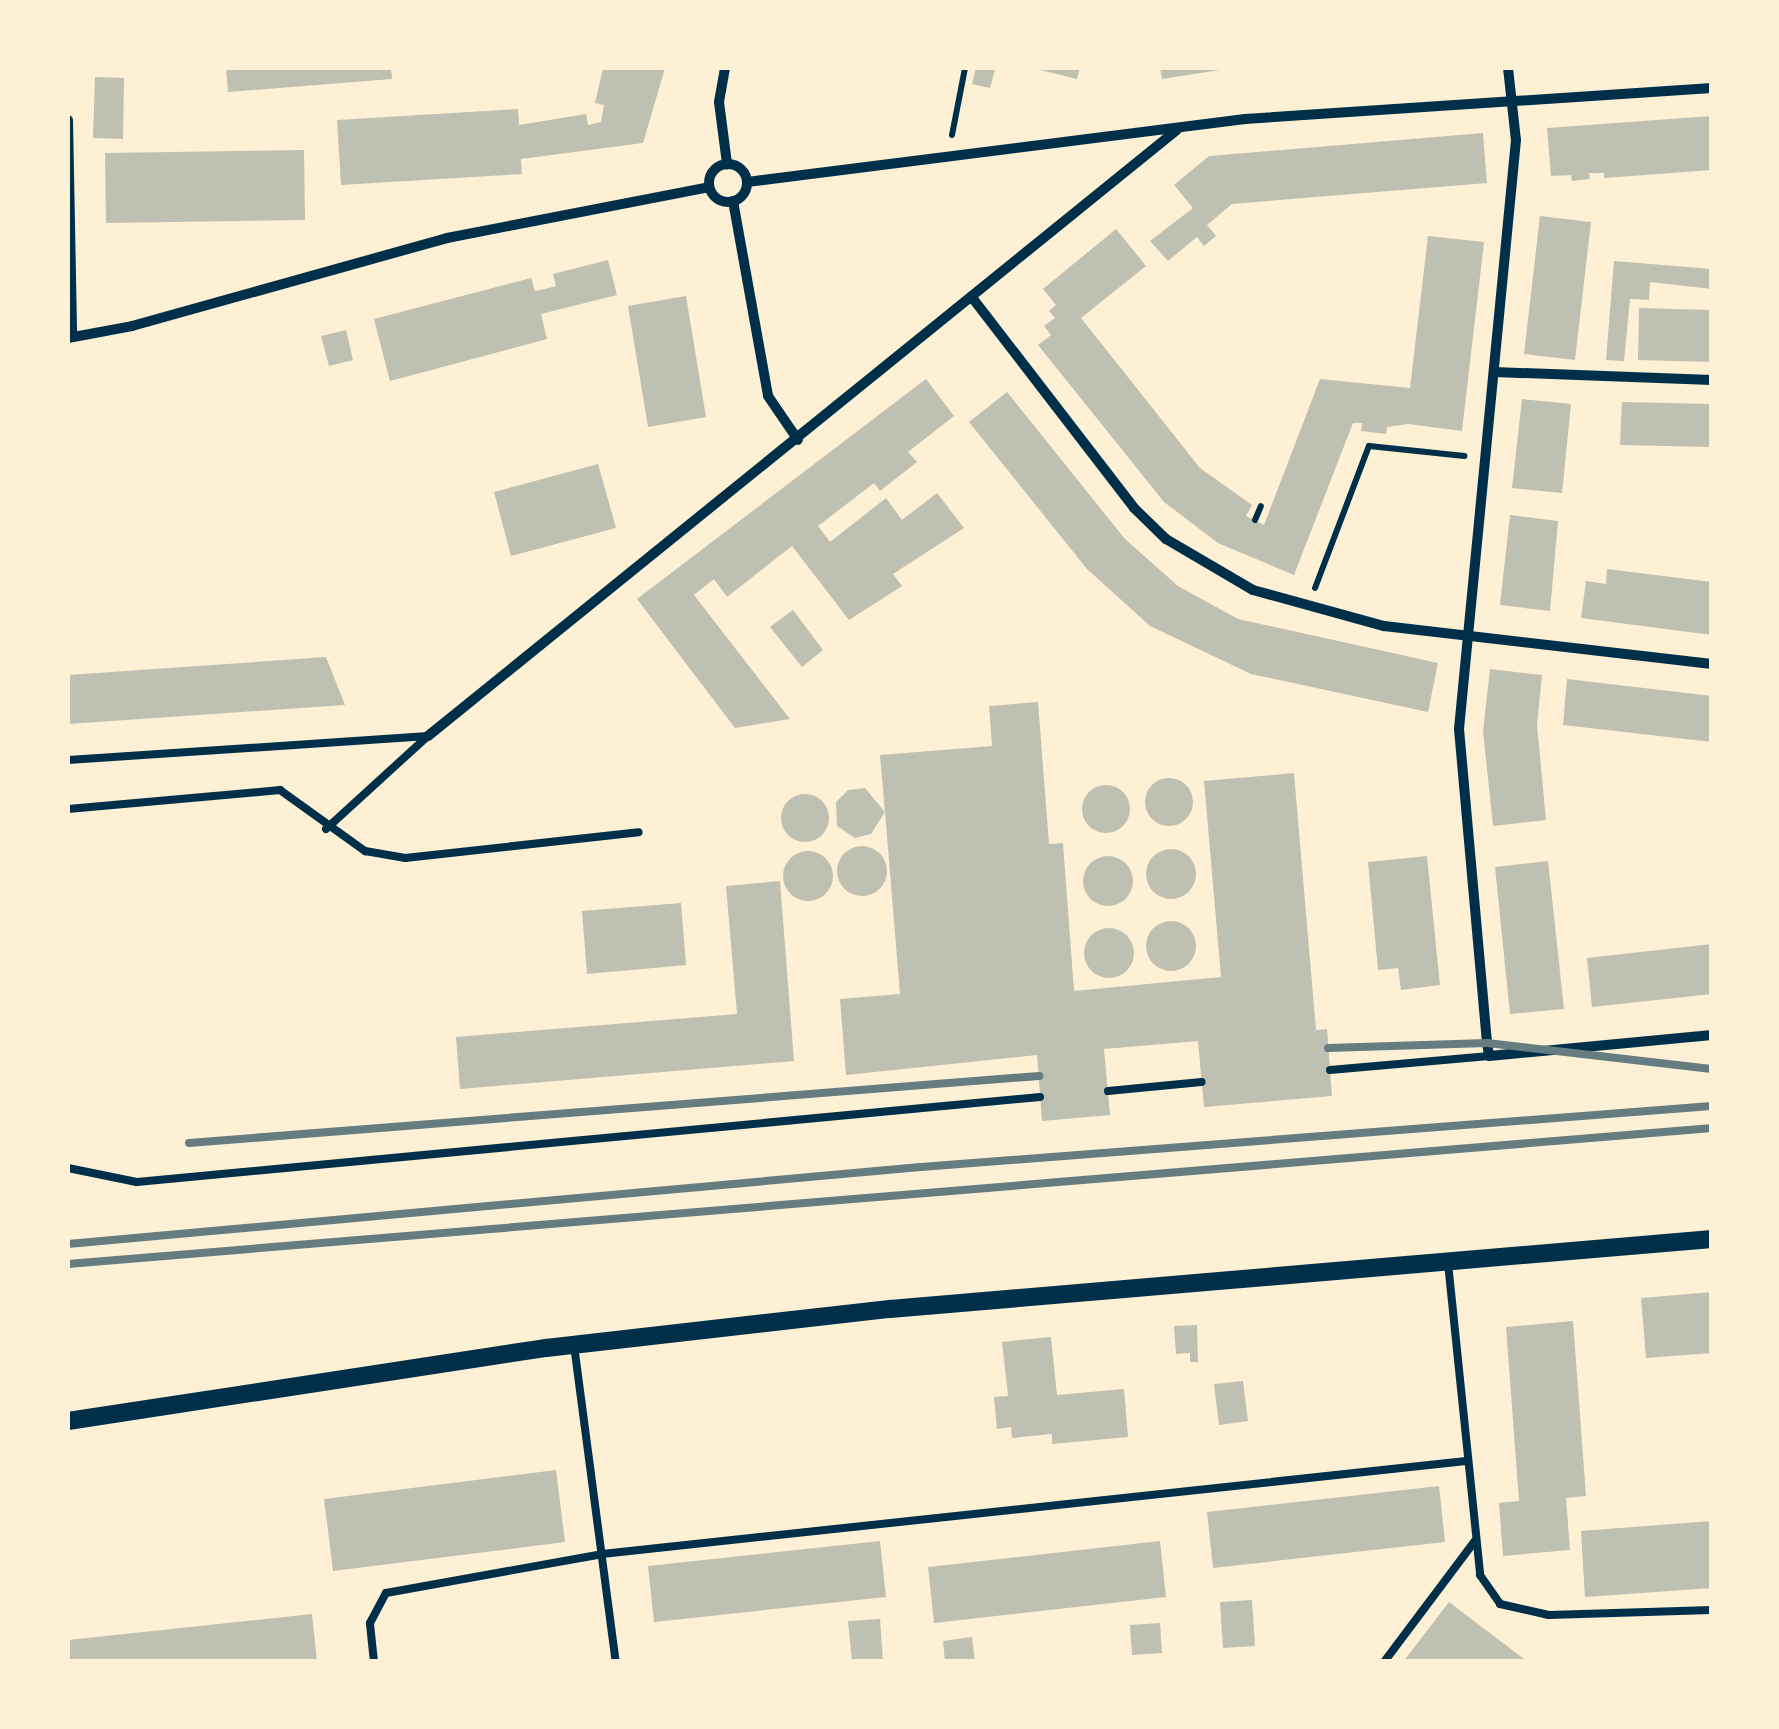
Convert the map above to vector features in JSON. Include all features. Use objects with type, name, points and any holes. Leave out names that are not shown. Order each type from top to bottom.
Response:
[{"type":"street","points":[[725,68],[720,102],[727,164]]},
{"type":"street","points":[[1508,68],[1516,140],[1460,728],[1490,1056],[1712,1035]]},
{"type":"street","points":[[798,440],[768,396],[733,201],[747,182],[1375,108],[1511,104],[1712,88]]},
{"type":"street","points":[[68,120],[70,338],[465,234],[709,187]]},
{"type":"street","points":[[428,736],[974,300],[1178,130]]},
{"type":"street","points":[[733,201],[718,199],[709,187],[712,172],[727,164],[741,168],[747,182]]},
{"type":"street","points":[[974,300],[1108,476],[1166,539],[1253,590],[1384,626],[1712,664]]},
{"type":"street","points":[[1494,372],[1712,380]]},
{"type":"street","points":[[68,1420],[574,1345],[890,1309],[1712,1239]]},
{"type":"lane","points":[[68,760],[428,736]]},
{"type":"lane","points":[[326,829],[428,736]]},
{"type":"lane","points":[[68,810],[280,790],[326,829],[365,851],[405,858],[638,832]]},
{"type":"lane","points":[[1330,1070],[1490,1056]]},
{"type":"lane","points":[[1108,1091],[1202,1082]]},
{"type":"lane","points":[[68,1168],[137,1182],[1040,1098]]},
{"type":"lane","points":[[1448,1263],[1480,1575],[1500,1604],[1549,1614],[1712,1610]]},
{"type":"lane","points":[[574,1345],[616,1662]]},
{"type":"lane","points":[[374,1662],[370,1624],[386,1593],[602,1554],[1466,1460]]},
{"type":"lane","points":[[1384,1662],[1476,1540]]},
{"type":"path","points":[[954,122],[965,68]]},
{"type":"path","points":[[1308,606],[1369,446],[1485,458]]},
{"type":"path","points":[[1255,520],[1261,506]]},
{"type":"building","points":[[226,68],[391,68],[392,79],[228,92]]},
{"type":"building","points":[[603,68],[665,68],[643,143],[521,159],[522,174],[341,185],[337,120],[518,109],[519,125],[586,114],[588,125],[601,122],[604,105],[595,103]]},
{"type":"building","points":[[976,68],[995,70],[990,88],[972,84]]},
{"type":"building","points":[[1032,68],[1080,68],[1077,79]]},
{"type":"building","points":[[1160,68],[1220,68],[1220,70],[1162,79]]},
{"type":"building","points":[[95,77],[124,78],[123,139],[93,138]]},
{"type":"building","points":[[1712,116],[1712,170],[1604,178],[1604,173],[1589,173],[1590,179],[1572,181],[1571,175],[1551,176],[1547,128]]},
{"type":"building","points":[[1483,133],[1487,183],[1232,204],[1207,225],[1216,236],[1204,246],[1197,237],[1168,261],[1150,241],[1193,208],[1174,185],[1209,156]]},
{"type":"building","points":[[304,150],[305,220],[106,223],[105,153]]},
{"type":"building","points":[[1540,216],[1591,222],[1575,360],[1524,354]]},
{"type":"building","points":[[1116,229],[1146,266],[1081,318],[1200,468],[1252,505],[1246,516],[1264,525],[1320,379],[1410,388],[1428,236],[1484,242],[1462,431],[1408,424],[1387,427],[1386,434],[1361,431],[1362,423],[1353,423],[1294,575],[1218,543],[1164,502],[1038,345],[1051,335],[1044,326],[1055,318],[1049,311],[1056,305],[1043,289]]},
{"type":"building","points":[[608,260],[617,295],[541,314],[547,339],[390,381],[374,319],[531,278],[535,291],[545,289],[556,286],[553,274]]},
{"type":"building","points":[[1614,261],[1712,269],[1712,289],[1650,282],[1649,300],[1630,299],[1624,361],[1606,360]]},
{"type":"building","points":[[686,296],[706,417],[648,427],[628,306]]},
{"type":"building","points":[[1639,308],[1712,310],[1712,362],[1638,360]]},
{"type":"building","points":[[346,330],[353,360],[329,366],[321,336]]},
{"type":"building","points":[[926,379],[954,416],[908,452],[917,462],[880,491],[874,483],[818,526],[830,542],[886,498],[902,520],[937,493],[964,528],[893,574],[902,586],[849,620],[792,546],[727,597],[714,579],[694,595],[790,719],[735,728],[637,599]]},
{"type":"building","points":[[1007,392],[1125,539],[1178,586],[1238,619],[1438,663],[1428,712],[1251,674],[1150,626],[1087,569],[969,422]]},
{"type":"building","points":[[1522,399],[1571,404],[1562,493],[1512,488]]},
{"type":"building","points":[[1622,402],[1712,404],[1712,447],[1620,445]]},
{"type":"building","points":[[598,464],[616,528],[511,556],[494,492]]},
{"type":"building","points":[[1510,515],[1558,521],[1550,611],[1500,605]]},
{"type":"building","points":[[1607,569],[1712,582],[1712,635],[1581,618],[1586,581],[1606,584]]},
{"type":"building","points":[[793,610],[823,650],[802,667],[770,627]]},
{"type":"building","points":[[326,657],[345,705],[68,724],[68,675]]},
{"type":"building","points":[[1490,669],[1542,675],[1537,725],[1546,820],[1493,826],[1483,731]]},
{"type":"building","points":[[1567,679],[1712,696],[1712,742],[1563,725]]},
{"type":"building","points":[[1038,702],[1049,844],[1063,843],[1074,991],[1221,977],[1204,781],[1294,773],[1316,1030],[1327,1029],[1332,1096],[1204,1107],[1198,1041],[1104,1049],[1110,1115],[1042,1121],[1037,1055],[846,1075],[840,999],[900,994],[880,755],[992,746],[989,706]]},
{"type":"building","points":[[1169,778],[1186,785],[1193,802],[1186,819],[1169,826],[1152,819],[1145,802],[1152,785]]},
{"type":"building","points":[[1106,785],[1123,792],[1130,809],[1123,826],[1106,833],[1089,826],[1082,809],[1089,792]]},
{"type":"building","points":[[865,788],[885,812],[871,834],[855,838],[837,826],[836,802],[848,790]]},
{"type":"building","points":[[805,794],[822,801],[829,818],[822,835],[805,842],[788,835],[781,818],[788,801]]},
{"type":"building","points":[[862,846],[879,854],[887,871],[879,888],[862,896],[845,888],[837,871],[845,854]]},
{"type":"building","points":[[1171,849],[1188,857],[1196,874],[1188,891],[1171,899],[1154,891],[1146,874],[1154,857]]},
{"type":"building","points":[[808,851],[825,859],[833,876],[825,893],[808,901],[791,893],[783,876],[791,859]]},
{"type":"building","points":[[1108,856],[1125,864],[1133,881],[1125,898],[1108,906],[1091,898],[1083,881],[1091,864]]},
{"type":"building","points":[[1427,856],[1440,985],[1401,990],[1398,968],[1378,970],[1368,862]]},
{"type":"building","points":[[1548,861],[1564,1009],[1510,1014],[1495,867]]},
{"type":"building","points":[[780,881],[794,1061],[460,1089],[456,1037],[737,1014],[726,886]]},
{"type":"building","points":[[681,903],[686,965],[587,974],[582,911]]},
{"type":"building","points":[[1171,921],[1188,929],[1196,946],[1188,963],[1171,971],[1154,963],[1146,946],[1154,929]]},
{"type":"building","points":[[1109,928],[1126,936],[1134,953],[1126,970],[1109,978],[1092,970],[1084,953],[1092,936]]},
{"type":"building","points":[[1712,944],[1712,994],[1592,1007],[1587,958]]},
{"type":"building","points":[[1712,1292],[1712,1353],[1646,1358],[1641,1298]]},
{"type":"building","points":[[1573,1321],[1586,1496],[1566,1498],[1570,1550],[1503,1556],[1499,1503],[1519,1501],[1506,1327]]},
{"type":"building","points":[[1197,1325],[1198,1362],[1190,1362],[1190,1353],[1176,1354],[1174,1326]]},
{"type":"building","points":[[1051,1337],[1057,1395],[1124,1389],[1128,1437],[1052,1444],[1052,1434],[1012,1438],[1011,1427],[997,1429],[994,1397],[1008,1396],[1002,1342]]},
{"type":"building","points":[[1243,1381],[1248,1421],[1219,1425],[1214,1384]]},
{"type":"building","points":[[556,1470],[565,1542],[333,1571],[324,1499]]},
{"type":"building","points":[[1439,1486],[1445,1542],[1213,1568],[1207,1512]]},
{"type":"building","points":[[1712,1521],[1712,1588],[1585,1597],[1581,1531]]},
{"type":"building","points":[[880,1541],[886,1597],[654,1622],[648,1566]]},
{"type":"building","points":[[1160,1541],[1166,1597],[934,1623],[928,1567]]},
{"type":"building","points":[[1252,1600],[1255,1646],[1223,1648],[1220,1602]]},
{"type":"building","points":[[1449,1602],[1528,1662],[1403,1662]]},
{"type":"building","points":[[312,1614],[317,1662],[68,1662],[68,1640]]},
{"type":"building","points":[[880,1619],[883,1662],[852,1662],[848,1621]]},
{"type":"building","points":[[1160,1623],[1162,1653],[1132,1655],[1130,1625]]},
{"type":"building","points":[[972,1637],[975,1662],[945,1662],[943,1641]]},
{"type":"railway","points":[[1328,1048],[1487,1043],[1712,1069]]},
{"type":"railway","points":[[189,1143],[1039,1076]]},
{"type":"railway","points":[[68,1244],[921,1167],[1712,1106]]},
{"type":"railway","points":[[68,1264],[1712,1128]]}]
